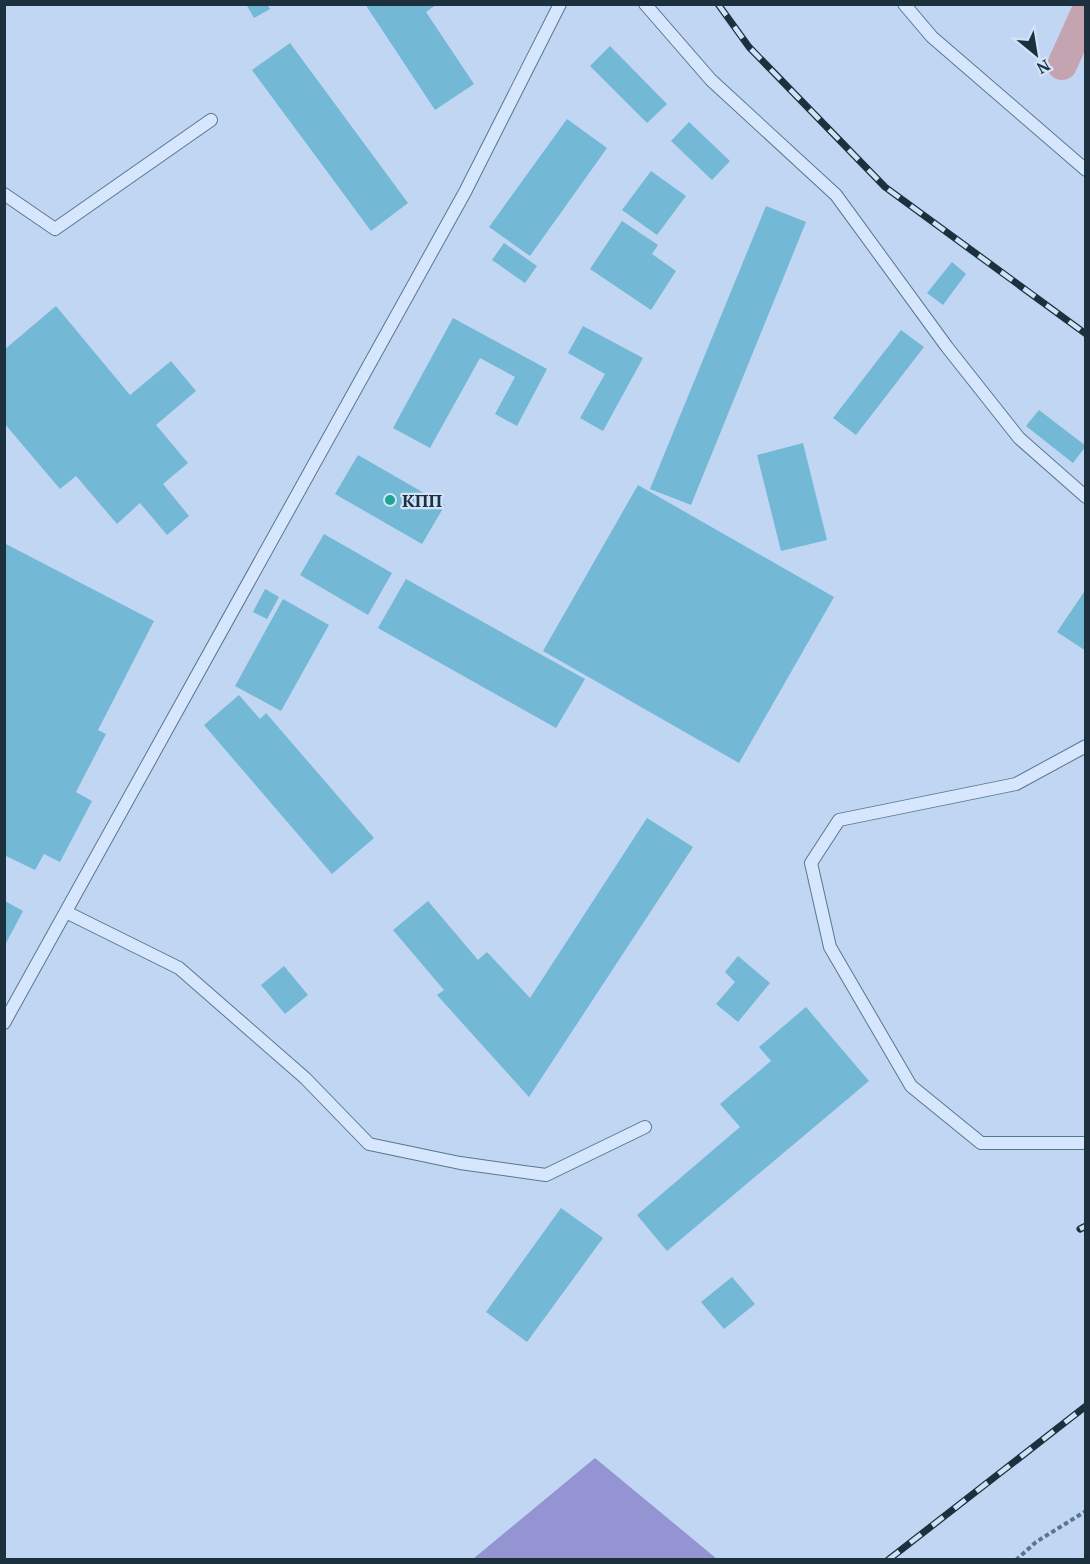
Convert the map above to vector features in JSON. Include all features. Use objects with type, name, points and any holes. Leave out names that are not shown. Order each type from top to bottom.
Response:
[{"type":"lane","points":[[4,1023],[465,192],[560,4]]},
{"type":"lane","points":[[645,4],[711,80],[836,195],[947,347],[1019,438],[1086,497]]},
{"type":"lane","points":[[904,4],[932,37],[1086,170]]},
{"type":"lane","points":[[4,194],[55,229],[211,120]]},
{"type":"lane","points":[[1086,746],[1016,784],[839,820],[811,863],[830,947],[911,1086],[981,1143],[1086,1143]]},
{"type":"lane","points":[[66,912],[179,968],[305,1078],[369,1144],[460,1163],[546,1175],[645,1127]]},
{"type":"path","points":[[1016,1560],[1036,1542],[1086,1511]]},
{"type":"shaded area","points":[[595,1458],[717,1559],[473,1559]]},
{"type":"building","points":[[246,4],[267,4],[270,9],[254,18]]},
{"type":"building","points":[[365,4],[437,4],[426,12],[474,84],[435,110]]},
{"type":"building","points":[[290,43],[408,203],[371,231],[252,70]]},
{"type":"building","points":[[610,46],[667,104],[647,123],[590,66]]},
{"type":"building","points":[[567,119],[607,148],[530,256],[489,227]]},
{"type":"building","points":[[689,122],[730,161],[712,180],[671,141]]},
{"type":"building","points":[[651,171],[686,196],[657,235],[622,210]]},
{"type":"building","points":[[766,206],[806,222],[691,505],[650,489]]},
{"type":"building","points":[[622,221],[658,245],[652,254],[676,271],[651,310],[590,269]]},
{"type":"building","points":[[504,243],[537,266],[525,283],[492,260]]},
{"type":"building","points":[[952,262],[966,274],[943,305],[927,293]]},
{"type":"building","points":[[56,306],[130,395],[171,361],[196,391],[156,425],[188,463],[163,484],[189,516],[167,535],[140,503],[117,524],[76,476],[60,489],[4,423],[4,350]]},
{"type":"building","points":[[453,318],[547,369],[517,426],[495,414],[515,377],[480,358],[430,448],[393,428]]},
{"type":"building","points":[[583,326],[643,358],[603,431],[580,418],[605,374],[568,353]]},
{"type":"building","points":[[901,330],[924,347],[856,435],[833,418]]},
{"type":"building","points":[[1039,410],[1086,446],[1073,463],[1026,426]]},
{"type":"building","points":[[803,443],[827,540],[781,551],[757,455]]},
{"type":"building","name":"КПП","points":[[358,455],[445,505],[422,544],[335,494]]},
{"type":"building","points":[[638,485],[834,597],[739,763],[543,651]]},
{"type":"building","points":[[324,534],[392,573],[368,615],[300,575]]},
{"type":"building","points":[[4,543],[154,621],[98,730],[106,734],[76,792],[92,801],[60,862],[44,854],[35,870],[4,855]]},
{"type":"building","points":[[406,579],[585,679],[556,728],[378,628]]},
{"type":"building","points":[[265,589],[279,597],[267,619],[253,612]]},
{"type":"building","points":[[1086,589],[1086,651],[1057,632]]},
{"type":"building","points":[[283,599],[329,625],[281,711],[235,686]]},
{"type":"building","points":[[239,695],[260,719],[266,713],[374,838],[332,874],[204,725]]},
{"type":"building","points":[[647,818],[693,847],[529,1097],[437,995],[444,990],[393,930],[428,901],[478,960],[487,952],[530,998]]},
{"type":"building","points":[[5,901],[23,911],[5,945]]},
{"type":"building","points":[[738,956],[770,983],[738,1022],[716,1004],[735,982],[725,972]]},
{"type":"building","points":[[284,966],[308,995],[285,1014],[261,985]]},
{"type":"building","points":[[806,1007],[869,1081],[667,1251],[637,1215],[740,1127],[720,1104],[771,1061],[759,1047]]},
{"type":"building","points":[[561,1208],[603,1238],[527,1342],[486,1312]]},
{"type":"building","points":[[732,1277],[755,1304],[724,1329],[701,1302]]},
{"type":"waterway","points":[[1062,65],[1086,12]]},
{"type":"railway","points":[[718,4],[749,47],[885,187],[1086,334]]},
{"type":"railway","points":[[1080,1229],[1086,1226]]},
{"type":"railway","points":[[888,1560],[1086,1406]]},
{"type":"place","name":"КПП","points":[[390,500]]}]
